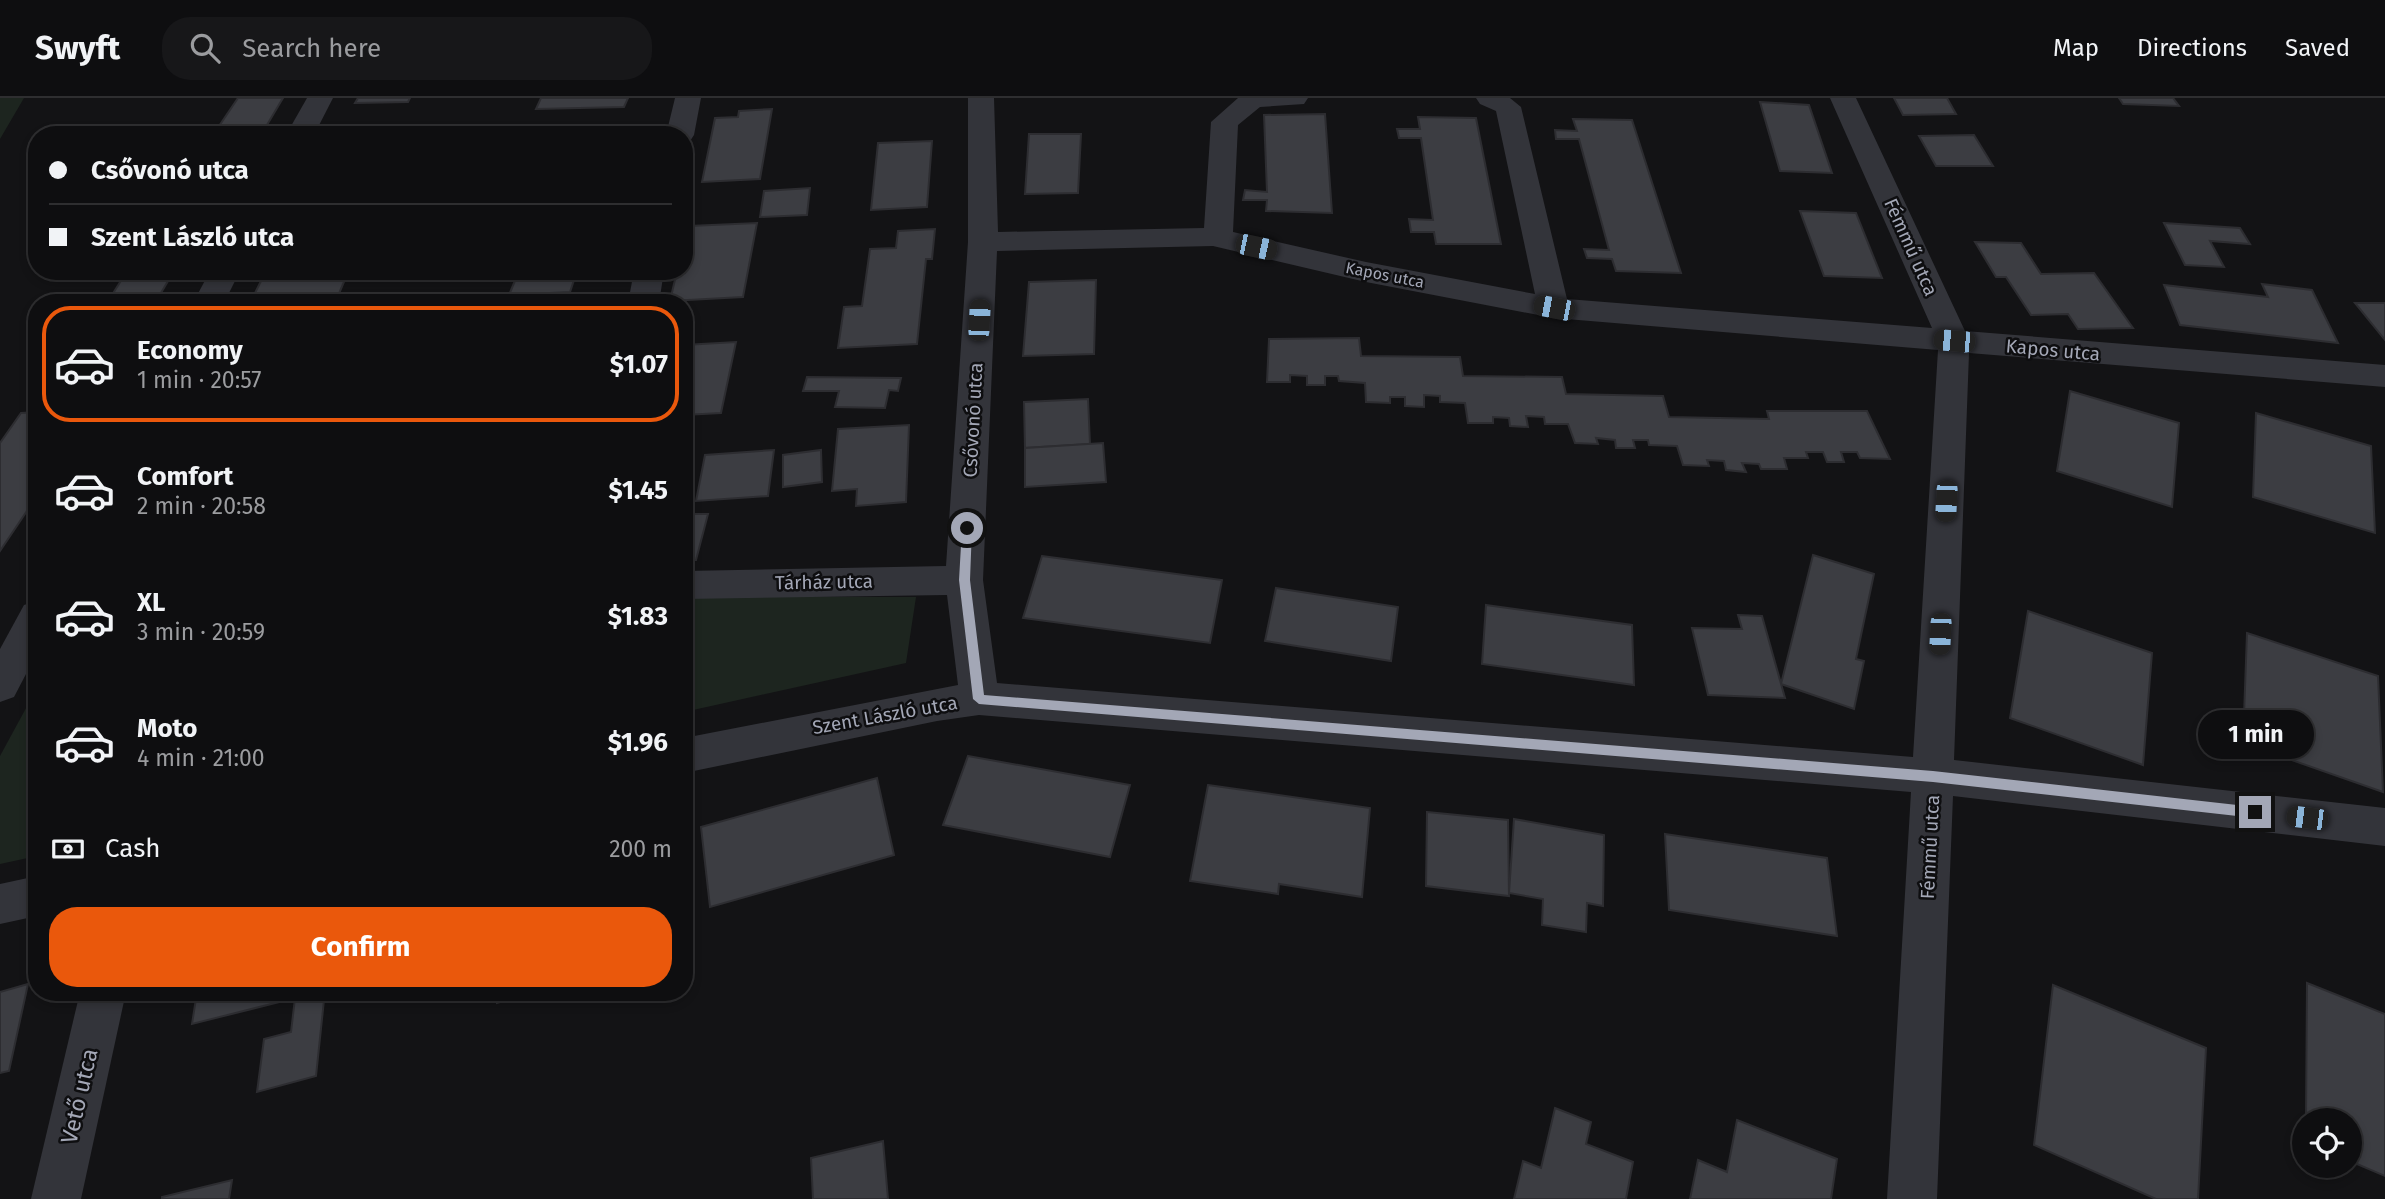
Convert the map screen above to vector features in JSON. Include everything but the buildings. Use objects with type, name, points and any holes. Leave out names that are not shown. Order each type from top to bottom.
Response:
[{"type":"street","points":[[305,126],[320,98]]},
{"type":"street","points":[[682,126],[688,98]]},
{"type":"street","name":"Csővonó utca","points":[[979,699],[964,580],[984,242],[981,98]]},
{"type":"street","points":[[1217,238],[1225,122],[1253,99],[1295,98]]},
{"type":"street","points":[[1489,98],[1508,107],[1554,308]]},
{"type":"street","name":"Fémmű utca","points":[[1843,98],[1954,341],[1912,1199]]},
{"type":"street","name":"Kapos utca","points":[[984,242],[1217,238],[1366,272],[1554,308],[2385,376]]},
{"type":"street","name":"Tárház utca","points":[[693,584],[964,580]]},
{"type":"street","points":[[12,669],[28,635]]},
{"type":"street","name":"Szent László utca","points":[[693,754],[859,718],[979,699],[1933,776],[2385,827]]},
{"type":"street","points":[[0,904],[28,899]]},
{"type":"street","name":"Vető utca","points":[[56,1199],[101,1001]]},
{"type":"shaded area","points":[[0,98],[24,98],[0,139]]},
{"type":"shaded area","points":[[693,597],[916,597],[906,663],[693,710]]},
{"type":"shaded area","points":[[28,705],[28,858],[0,864],[0,756]]},
{"type":"route","points":[[967,528],[964,580],[979,699],[1933,776],[2255,812]]}]
